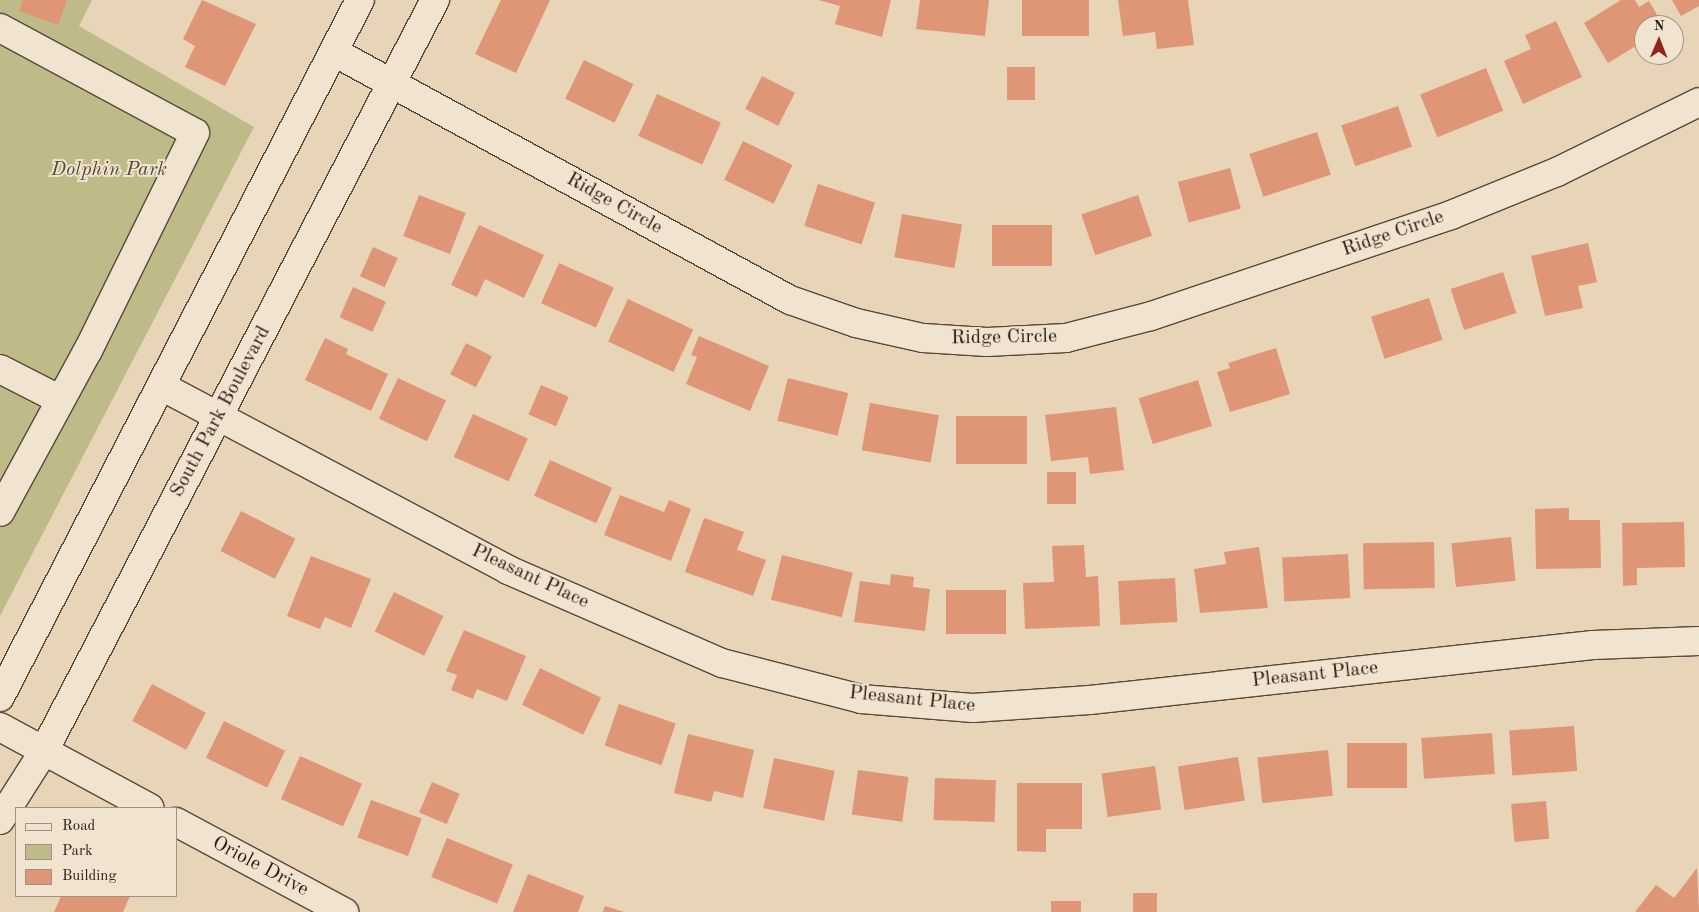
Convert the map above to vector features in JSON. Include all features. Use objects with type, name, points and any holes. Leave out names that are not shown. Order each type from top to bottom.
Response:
[{"type":"street","points":[[0,697],[360,0]]},
{"type":"street","name":"South Park Boulevard","points":[[0,820],[44,751],[435,0]]},
{"type":"street","points":[[0,28],[195,133],[88,350],[59,399],[0,512]]},
{"type":"street","name":"Ridge Circle","points":[[334,52],[790,300],[856,323],[923,338],[987,342],[1066,338],[1179,307],[1451,215],[1557,172],[1699,102]]},
{"type":"street","points":[[0,369],[59,399]]},
{"type":"street","name":"Pleasant Place","points":[[160,386],[508,570],[722,663],[861,699],[973,708],[1592,645],[1699,641]]},
{"type":"street","points":[[0,727],[148,807]]},
{"type":"street","name":"Oriole Drive","points":[[178,823],[344,912]]},
{"type":"green space","name":"Dolphin Park","points":[[0,0],[92,0],[79,26],[254,127],[0,616]]},
{"type":"building","points":[[23,0],[67,0],[58,25],[19,11]]},
{"type":"building","points":[[202,0],[256,24],[225,86],[185,67],[195,46],[183,39]]},
{"type":"building","points":[[501,0],[550,0],[516,73],[475,54]]},
{"type":"building","points":[[819,0],[891,0],[882,37],[835,24],[840,6]]},
{"type":"building","points":[[920,0],[989,0],[985,36],[916,29]]},
{"type":"building","points":[[1022,0],[1089,0],[1089,36],[1022,36]]},
{"type":"building","points":[[1118,0],[1188,0],[1194,45],[1157,49],[1155,32],[1123,36]]},
{"type":"building","points":[[1621,0],[1635,0],[1639,7],[1649,1],[1657,15],[1634,15],[1634,47],[1608,63],[1584,23]]},
{"type":"building","points":[[1672,0],[1699,0],[1699,6],[1680,15]]},
{"type":"building","points":[[1556,21],[1582,77],[1523,104],[1504,61],[1531,49],[1525,35]]},
{"type":"building","points":[[584,60],[633,84],[615,123],[565,99]]},
{"type":"building","points":[[1007,67],[1035,67],[1035,100],[1007,100]]},
{"type":"building","points":[[1486,68],[1503,111],[1437,137],[1420,95]]},
{"type":"building","points":[[762,76],[795,93],[778,126],[745,109]]},
{"type":"building","points":[[657,94],[721,122],[702,164],[638,136]]},
{"type":"building","points":[[1398,106],[1412,147],[1355,166],[1341,126]]},
{"type":"building","points":[[1317,132],[1331,175],[1263,197],[1249,154]]},
{"type":"building","points":[[743,141],[792,165],[774,204],[724,180]]},
{"type":"building","points":[[1230,168],[1241,209],[1189,223],[1178,182]]},
{"type":"building","points":[[818,184],[875,203],[861,244],[804,226]]},
{"type":"building","points":[[419,195],[466,213],[450,254],[403,236]]},
{"type":"building","points":[[1138,195],[1152,236],[1095,255],[1081,215]]},
{"type":"building","points":[[902,214],[962,225],[954,268],[894,257]]},
{"type":"building","points":[[479,225],[544,255],[524,298],[485,279],[477,297],[451,285]]},
{"type":"building","points":[[992,225],[1052,225],[1052,266],[992,266]]},
{"type":"building","points":[[1588,243],[1597,282],[1578,286],[1583,308],[1545,316],[1531,256]]},
{"type":"building","points":[[373,247],[398,258],[385,287],[360,276]]},
{"type":"building","points":[[559,263],[614,287],[596,328],[541,303]]},
{"type":"building","points":[[1503,272],[1516,313],[1464,330],[1451,289]]},
{"type":"building","points":[[353,287],[386,302],[372,332],[340,317]]},
{"type":"building","points":[[1429,298],[1443,340],[1385,359],[1371,317]]},
{"type":"building","points":[[628,299],[693,329],[673,372],[608,342]]},
{"type":"building","points":[[699,336],[769,366],[750,411],[686,384],[697,357],[691,355]]},
{"type":"building","points":[[325,338],[348,349],[346,354],[388,374],[371,411],[305,380]]},
{"type":"building","points":[[466,343],[492,356],[476,387],[450,374]]},
{"type":"building","points":[[1276,348],[1290,394],[1230,412],[1217,372],[1230,368],[1228,363]]},
{"type":"building","points":[[398,378],[446,400],[427,441],[379,419]]},
{"type":"building","points":[[788,378],[848,393],[838,436],[777,421]]},
{"type":"building","points":[[1198,380],[1212,426],[1153,444],[1139,398]]},
{"type":"building","points":[[541,385],[569,397],[556,426],[528,414]]},
{"type":"building","points":[[870,403],[939,415],[931,462],[862,450]]},
{"type":"building","points":[[1116,407],[1124,470],[1090,474],[1088,457],[1051,461],[1045,415]]},
{"type":"building","points":[[473,414],[528,438],[509,481],[454,457]]},
{"type":"building","points":[[956,416],[1027,416],[1027,464],[956,464]]},
{"type":"building","points":[[550,460],[612,488],[596,523],[534,496]]},
{"type":"building","points":[[1047,472],[1076,472],[1076,504],[1047,504]]},
{"type":"building","points":[[620,495],[664,512],[669,500],[691,509],[671,561],[604,535]]},
{"type":"building","points":[[1569,508],[1569,520],[1600,520],[1601,568],[1536,569],[1535,509]]},
{"type":"building","points":[[241,511],[295,539],[275,579],[221,551]]},
{"type":"building","points":[[704,518],[744,532],[737,550],[766,560],[753,596],[685,572]]},
{"type":"building","points":[[1684,522],[1685,567],[1637,568],[1637,585],[1623,586],[1622,523]]},
{"type":"building","points":[[1511,537],[1516,581],[1456,587],[1451,543]]},
{"type":"building","points":[[1434,542],[1435,588],[1364,589],[1363,543]]},
{"type":"building","points":[[1084,545],[1086,577],[1098,576],[1100,626],[1025,629],[1023,583],[1054,582],[1052,546]]},
{"type":"building","points":[[1259,547],[1268,608],[1200,613],[1194,569],[1226,564],[1224,552]]},
{"type":"building","points":[[1348,554],[1350,598],[1284,601],[1282,557]]},
{"type":"building","points":[[782,555],[853,573],[842,617],[771,600]]},
{"type":"building","points":[[311,556],[371,579],[351,628],[325,617],[320,629],[287,616]]},
{"type":"building","points":[[891,574],[914,577],[913,587],[930,589],[925,631],[854,622],[860,581],[890,585]]},
{"type":"building","points":[[1175,578],[1177,622],[1120,625],[1118,581]]},
{"type":"building","points":[[946,590],[1006,590],[1006,634],[946,634]]},
{"type":"building","points":[[394,592],[443,616],[424,656],[375,632]]},
{"type":"building","points":[[464,630],[526,656],[507,701],[477,689],[473,699],[451,690],[457,675],[446,671]]},
{"type":"building","points":[[540,668],[601,698],[583,735],[522,705]]},
{"type":"building","points":[[152,684],[206,713],[186,750],[132,721]]},
{"type":"building","points":[[619,704],[676,724],[661,765],[605,746]]},
{"type":"building","points":[[224,721],[285,751],[267,788],[206,758]]},
{"type":"building","points":[[1574,726],[1577,771],[1512,775],[1509,731]]},
{"type":"building","points":[[1492,733],[1495,774],[1424,779],[1421,738]]},
{"type":"building","points":[[688,734],[754,750],[743,798],[714,791],[711,802],[674,793]]},
{"type":"building","points":[[1347,743],[1407,743],[1407,788],[1347,788]]},
{"type":"building","points":[[1328,750],[1333,796],[1262,803],[1257,757]]},
{"type":"building","points":[[300,756],[362,784],[343,827],[281,799]]},
{"type":"building","points":[[1238,757],[1245,800],[1185,810],[1178,767]]},
{"type":"building","points":[[774,758],[835,771],[824,821],[763,808]]},
{"type":"building","points":[[1155,766],[1161,810],[1108,817],[1102,774]]},
{"type":"building","points":[[858,770],[909,777],[902,822],[852,815]]},
{"type":"building","points":[[935,778],[996,780],[994,822],[934,820]]},
{"type":"building","points":[[432,782],[460,794],[447,824],[419,812]]},
{"type":"building","points":[[1017,783],[1082,783],[1082,829],[1046,829],[1046,852],[1017,851]]},
{"type":"building","points":[[371,800],[422,818],[408,856],[357,838]]},
{"type":"building","points":[[1546,801],[1549,839],[1514,842],[1511,804]]},
{"type":"building","points":[[447,838],[513,865],[497,904],[431,877]]},
{"type":"building","points":[[1697,868],[1699,912],[1635,912],[1656,885],[1674,898]]},
{"type":"building","points":[[528,874],[584,896],[578,912],[513,912]]},
{"type":"building","points":[[1133,893],[1157,893],[1157,912],[1133,912]]},
{"type":"building","points":[[61,897],[130,897],[123,912],[54,912]]},
{"type":"building","points":[[1051,901],[1081,901],[1081,912],[1051,912]]},
{"type":"building","points":[[605,906],[624,912],[603,912]]}]
